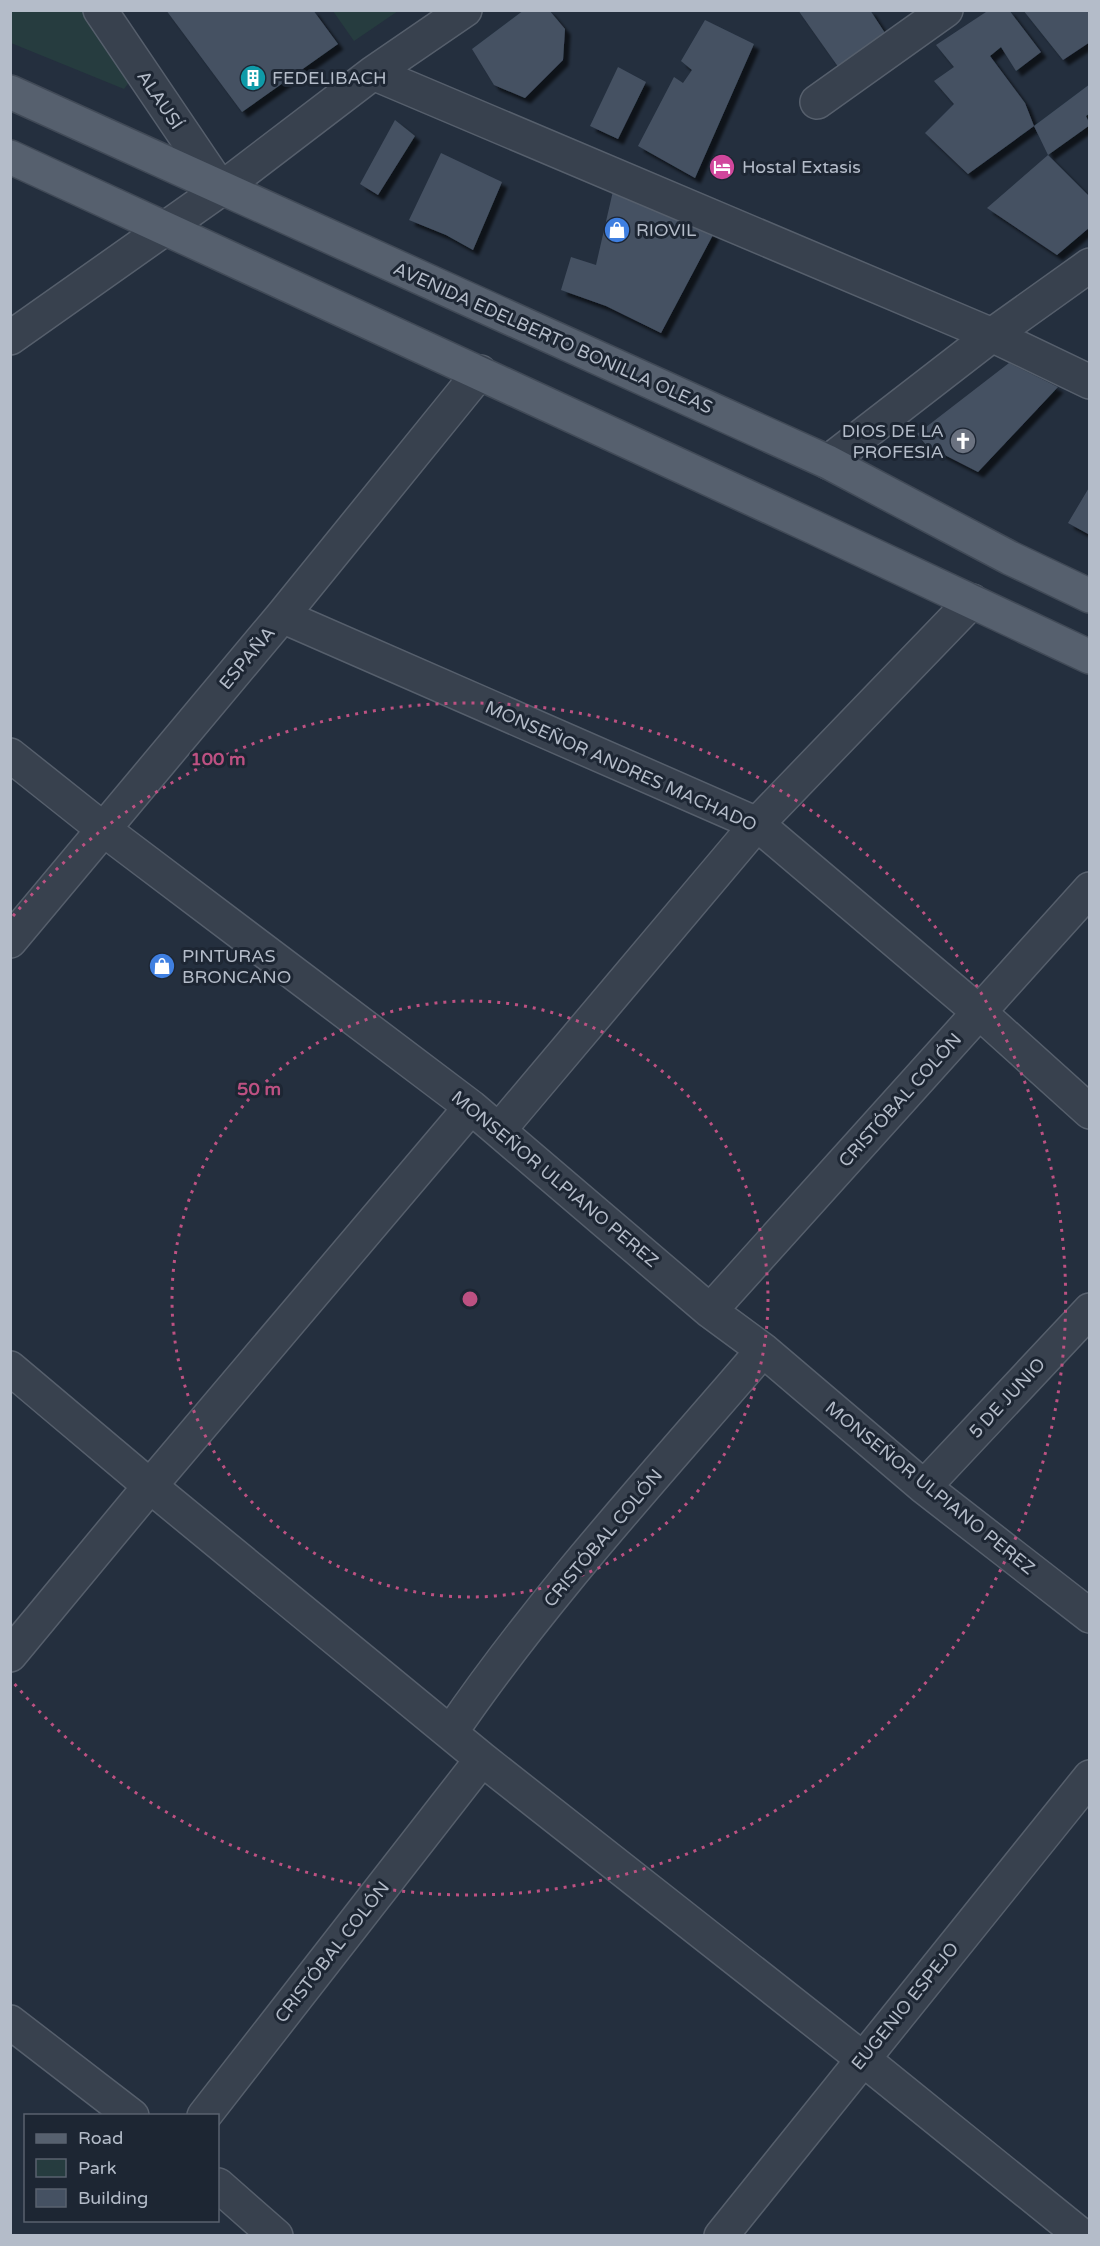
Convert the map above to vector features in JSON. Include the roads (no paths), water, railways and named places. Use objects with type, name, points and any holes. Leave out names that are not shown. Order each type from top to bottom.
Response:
[{"type":"main road","name":"AVENIDA EDELBERTO BONILLA OLEAS","points":[[10,92],[828,462],[1010,558],[1089,596]]},
{"type":"main road","points":[[10,157],[480,372],[1089,657]]},
{"type":"street","name":"ALAUSÍ","points":[[100,10],[221,189]]},
{"type":"street","points":[[10,338],[221,189],[373,73],[465,10]]},
{"type":"street","points":[[817,102],[946,10]]},
{"type":"street","points":[[373,73],[992,335],[1089,382]]},
{"type":"street","points":[[828,462],[992,335],[1089,265]]},
{"type":"street","name":"ESPAÑA","points":[[10,941],[282,616],[480,372]]},
{"type":"street","points":[[499,1130],[757,824],[972,601]]},
{"type":"street","name":"MONSEÑOR ANDRES MACHADO","points":[[282,616],[757,824],[979,1012],[1089,1112]]},
{"type":"street","name":"MONSEÑOR ULPIANO PEREZ","points":[[10,755],[103,829],[471,1107],[710,1311],[764,1350],[924,1487],[1089,1616]]},
{"type":"street","name":"CRISTÓBAL COLÓN","points":[[710,1311],[1089,890]]},
{"type":"street","points":[[10,1655],[471,1107]]},
{"type":"street","name":"5 DE JUNIO","points":[[924,1487],[1089,1310]]},
{"type":"street","name":"CRISTÓBAL COLÓN","points":[[451,1732],[486,1680],[580,1564],[764,1350]]},
{"type":"street","points":[[10,1368],[482,1760],[863,2058],[1082,2235]]},
{"type":"street","name":"CRISTÓBAL COLÓN","points":[[205,2114],[482,1760]]},
{"type":"street","name":"EUGENIO ESPEJO","points":[[721,2235],[1089,1777]]},
{"type":"street","points":[[10,2022],[131,2114]]},
{"type":"street","points":[[219,2186],[276,2235]]},
{"type":"place","name":"FEDELIBACH","points":[[253,78]]},
{"type":"place","name":"Hostal Extasis","points":[[722,167]]},
{"type":"place","name":"RIOVIL","points":[[617,230]]},
{"type":"place","name":"DIOS DE LA PROFESIA","points":[[963,441]]},
{"type":"place","name":"PINTURAS BRONCANO","points":[[162,966]]}]
